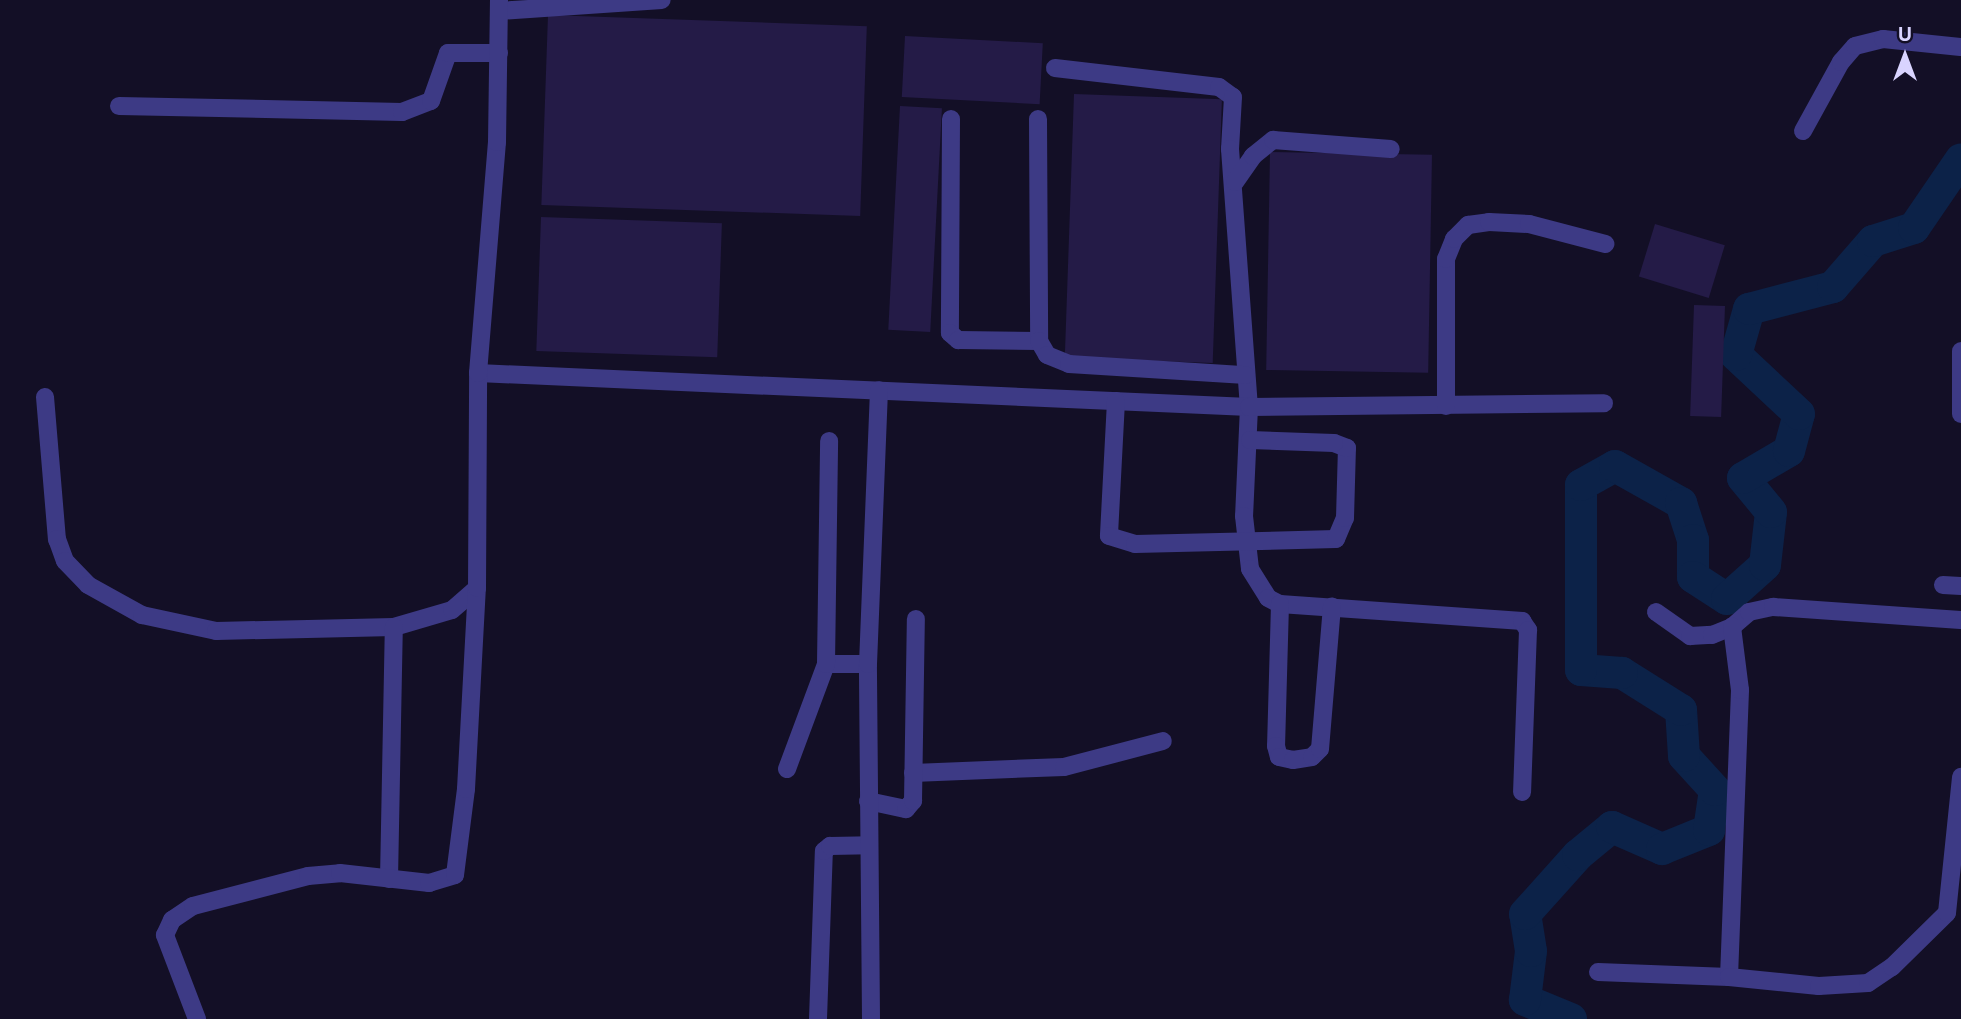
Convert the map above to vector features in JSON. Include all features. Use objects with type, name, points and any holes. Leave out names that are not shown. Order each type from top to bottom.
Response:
[{"type":"street","points":[[197,1019],[165,934],[172,920],[193,906],[307,876],[340,873],[429,883],[455,875],[466,789],[477,589],[478,373],[497,142],[499,5],[662,0]]},
{"type":"street","points":[[1803,131],[1841,62],[1856,46],[1883,39],[1961,47]]},
{"type":"street","points":[[119,106],[402,111],[431,102],[448,53],[499,52]]},
{"type":"street","points":[[1055,68],[1228,90],[1233,96],[1230,149],[1235,182],[1249,407],[1245,544],[1250,569],[1268,598],[1280,604],[1522,621],[1528,629],[1522,792]]},
{"type":"street","points":[[951,119],[950,333],[958,340],[1039,341]]},
{"type":"street","points":[[1038,119],[1039,341],[1047,355],[1069,365],[1246,376]]},
{"type":"street","points":[[1235,182],[1252,156],[1273,141],[1391,149]]},
{"type":"street","points":[[1446,406],[1446,259],[1454,239],[1468,225],[1489,222],[1528,224],[1605,244]]},
{"type":"street","points":[[1961,351],[1961,414]]},
{"type":"street","points":[[478,373],[1249,407],[1604,403]]},
{"type":"street","points":[[871,1019],[869,664],[879,390]]},
{"type":"street","points":[[45,397],[57,539],[65,561],[97,590],[142,615],[216,631],[267,634],[394,627],[452,610],[477,589]]},
{"type":"street","points":[[1116,401],[1110,536],[1135,544],[1245,544],[1336,539],[1345,518],[1351,455],[1334,443],[1250,440]]},
{"type":"street","points":[[787,769],[826,664],[828,441]]},
{"type":"street","points":[[1943,585],[1961,586]]},
{"type":"street","points":[[1280,604],[1276,746],[1279,757],[1293,760],[1312,757],[1320,749],[1332,607]]},
{"type":"street","points":[[1656,612],[1690,636],[1732,627],[1749,612],[1773,607],[1961,620]]},
{"type":"street","points":[[868,802],[911,807],[916,619]]},
{"type":"street","points":[[389,879],[394,627]]},
{"type":"street","points":[[1729,977],[1740,690],[1732,627]]},
{"type":"street","points":[[826,664],[869,664]]},
{"type":"street","points":[[913,773],[1064,767],[1163,741]]},
{"type":"street","points":[[1598,972],[1729,977],[1819,986],[1868,984],[1892,967],[1950,906],[1961,777]]},
{"type":"street","points":[[818,1019],[824,851],[830,846],[869,845]]},
{"type":"building","points":[[548,15],[867,26],[860,216],[541,205]]},
{"type":"building","points":[[905,36],[1043,43],[1040,104],[902,97]]},
{"type":"building","points":[[1074,94],[1222,99],[1213,363],[1065,358]]},
{"type":"building","points":[[900,106],[942,108],[930,332],[888,330]]},
{"type":"building","points":[[1270,152],[1432,155],[1428,373],[1266,370]]},
{"type":"building","points":[[541,217],[722,223],[717,357],[536,351]]},
{"type":"building","points":[[1655,224],[1725,245],[1709,298],[1639,277]]},
{"type":"building","points":[[1694,305],[1725,306],[1721,417],[1690,416]]},
{"type":"waterway","points":[[1571,1019],[1525,1000],[1531,951],[1525,914],[1578,855],[1612,827],[1662,849],[1709,830],[1715,790],[1684,756],[1681,710],[1622,673],[1581,670],[1581,485],[1615,466],[1681,503],[1693,540],[1693,577],[1727,599],[1765,565],[1771,512],[1743,478],[1789,451],[1799,414],[1736,355],[1749,309],[1833,287],[1873,241],[1914,228],[1961,159]]}]
